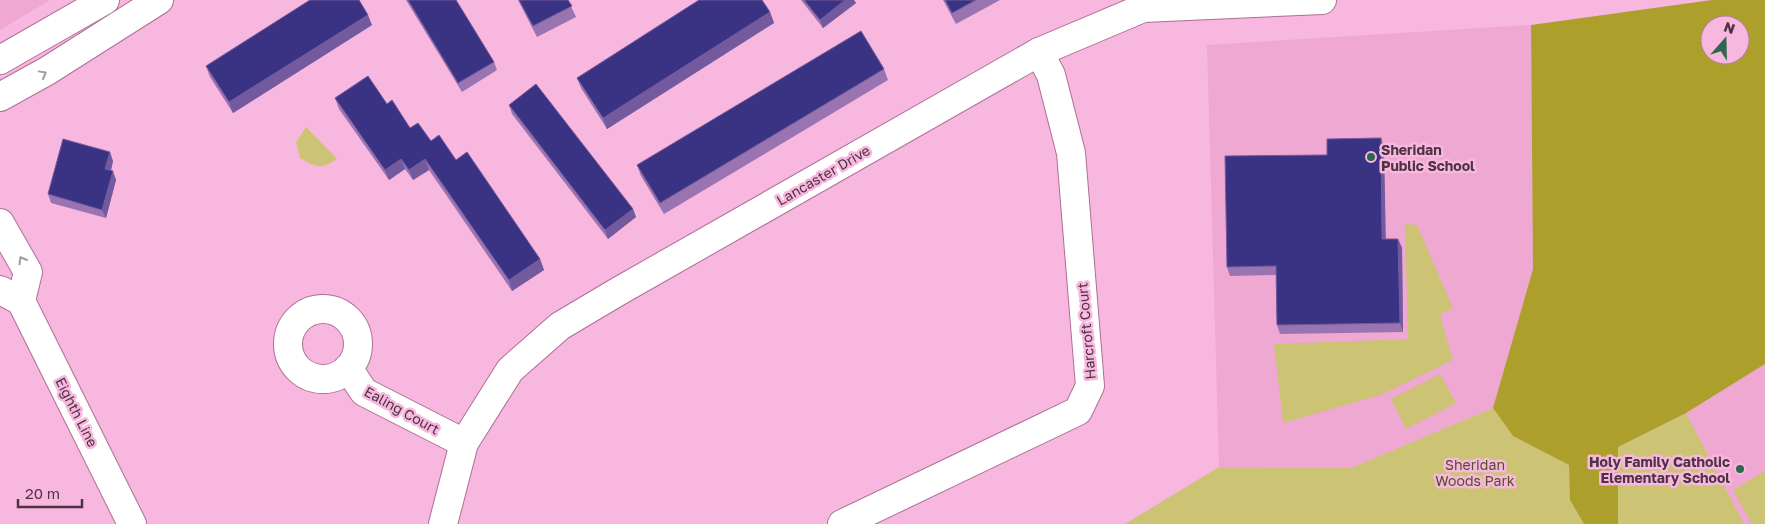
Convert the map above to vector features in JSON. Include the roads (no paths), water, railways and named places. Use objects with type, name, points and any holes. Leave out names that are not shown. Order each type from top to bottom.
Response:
[{"type":"street","points":[[0,60],[105,0]]},
{"type":"street","points":[[0,97],[47,72],[159,0]]},
{"type":"street","name":"Lancaster Drive","points":[[443,524],[464,443],[510,370],[560,326],[1039,52],[1143,8],[1322,0]]},
{"type":"street","name":"Harcroft Court","points":[[842,524],[1078,411],[1090,386],[1071,153],[1051,74],[1039,52]]},
{"type":"street","name":"Eighth Line","points":[[0,223],[28,272],[11,295],[132,524]]},
{"type":"street","name":"Ealing Court","points":[[348,368],[364,392],[464,443]]},
{"type":"place","name":"Sheridan Public School","points":[[1371,157]]},
{"type":"place","name":"Holy Family Catholic Elementary School","points":[[1740,469]]},
{"type":"park label","name":"Sheridan Woods Park","points":[[1475,472]]}]
